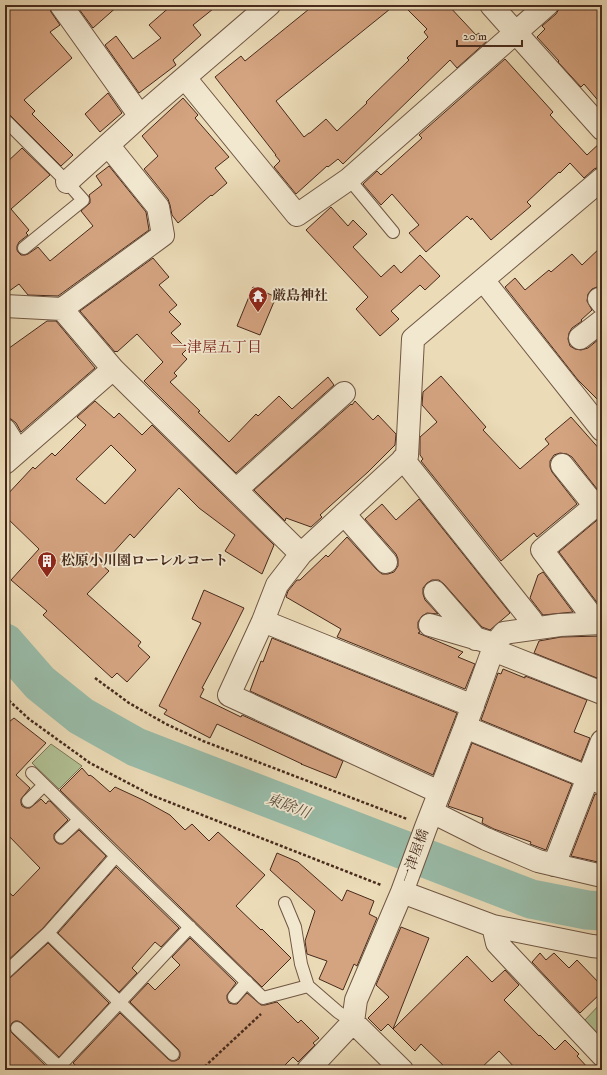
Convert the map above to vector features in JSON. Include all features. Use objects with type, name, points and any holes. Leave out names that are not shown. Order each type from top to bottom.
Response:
[{"type":"street","points":[[61,5],[140,116]]},
{"type":"street","points":[[67,182],[140,116],[269,5]]},
{"type":"street","points":[[491,5],[602,129]]},
{"type":"street","points":[[185,78],[297,215],[349,179],[547,5]]},
{"type":"street","points":[[5,306],[62,309],[163,235],[158,207],[108,145]]},
{"type":"street","points":[[439,792],[229,695],[277,585],[301,554],[407,456],[413,339],[602,179]]},
{"type":"street","points":[[483,280],[602,430]]},
{"type":"street","points":[[62,309],[113,369],[301,554]]},
{"type":"street","points":[[580,338],[602,320]]},
{"type":"street","points":[[5,430],[12,457],[113,369]]},
{"type":"street","points":[[236,490],[344,393]]},
{"type":"street","points":[[403,459],[532,621]]},
{"type":"street","points":[[562,465],[598,503],[542,550],[600,623]]},
{"type":"street","points":[[344,514],[386,562]]},
{"type":"street","points":[[435,592],[488,644]]},
{"type":"street","points":[[263,620],[473,706]]},
{"type":"street","points":[[488,644],[504,633],[560,625],[600,623]]},
{"type":"street","points":[[430,625],[488,644],[602,693]]},
{"type":"street","name":"一津屋橋","points":[[353,1022],[356,1000],[395,890],[429,820],[473,706],[488,644]]},
{"type":"street","points":[[465,727],[595,780]]},
{"type":"street","points":[[554,865],[595,780],[602,741]]},
{"type":"street","points":[[429,820],[493,842],[538,861],[602,876]]},
{"type":"street","points":[[395,890],[493,926],[602,947]]},
{"type":"street","points":[[493,926],[497,943],[602,1055]]},
{"type":"street","points":[[308,1070],[353,1022],[402,1070]]},
{"type":"lane","points":[[5,120],[83,200],[24,248]]},
{"type":"lane","points":[[349,179],[393,232]]},
{"type":"lane","points":[[32,773],[263,998],[308,986]]},
{"type":"lane","points":[[28,801],[44,785]]},
{"type":"lane","points":[[61,837],[79,820]]},
{"type":"lane","points":[[5,972],[48,933],[116,856]]},
{"type":"lane","points":[[285,903],[295,927],[301,964],[308,986],[338,1012],[353,1022]]},
{"type":"lane","points":[[17,1028],[60,1068],[190,927]]},
{"type":"lane","points":[[48,933],[173,1054]]},
{"type":"lane","points":[[234,997],[247,982]]},
{"type":"path","points":[[95,678],[129,703],[166,724],[203,741],[429,820]]},
{"type":"path","points":[[5,697],[29,719],[90,763],[151,795],[395,890]]},
{"type":"path","points":[[201,1070],[283,993]]},
{"type":"green space","points":[[51,744],[82,766],[59,789],[32,763]]},
{"type":"green space","points":[[602,1002],[602,1042],[584,1021]]},
{"type":"building","points":[[5,5],[49,5],[51,12],[60,25],[50,32],[72,58],[24,100],[35,111],[32,114],[73,155],[61,166],[10,115],[5,113]]},
{"type":"building","points":[[76,5],[119,5],[93,28]]},
{"type":"building","points":[[172,5],[218,5],[193,25],[201,35],[173,60],[176,65],[139,93],[105,45],[116,36],[133,59],[161,38],[149,25]]},
{"type":"building","points":[[314,5],[395,5],[276,101],[304,137],[326,119],[337,131],[409,60],[407,58],[428,37],[424,32],[427,29],[403,5],[448,5],[476,35],[479,33],[487,41],[457,68],[450,60],[343,164],[338,159],[328,167],[327,166],[296,194],[274,167],[280,161],[276,155],[215,77],[241,56],[245,61]]},
{"type":"building","points":[[559,5],[602,5],[602,105],[584,84],[581,87],[537,37],[545,29],[542,26],[556,14],[559,9]]},
{"type":"building","points":[[505,59],[553,112],[550,115],[587,155],[602,141],[602,167],[594,169],[584,178],[570,163],[527,202],[531,206],[491,240],[472,218],[471,220],[467,216],[426,252],[409,233],[419,225],[392,194],[381,205],[363,184],[377,171],[381,175],[422,138],[419,135]]},
{"type":"building","points":[[108,93],[122,113],[100,132],[85,114]]},
{"type":"building","points":[[183,98],[198,115],[195,118],[229,157],[215,168],[227,183],[178,223],[172,215],[168,199],[144,169],[158,156],[142,136]]},
{"type":"building","points":[[22,148],[50,175],[11,209],[29,230],[26,233],[28,235],[19,242],[17,246],[17,250],[21,255],[28,254],[38,247],[50,261],[93,226],[81,211],[90,203],[89,195],[102,185],[96,176],[109,166],[146,212],[149,230],[58,296],[28,295],[19,284],[5,294],[5,164]]},
{"type":"building","points":[[331,207],[348,226],[353,220],[367,234],[353,247],[381,277],[394,265],[401,273],[420,255],[440,276],[425,290],[420,285],[391,311],[399,319],[380,336],[356,309],[368,297],[306,230]]},
{"type":"building","points":[[602,246],[602,287],[592,289],[588,294],[587,301],[592,310],[581,320],[582,321],[572,328],[568,339],[570,346],[581,350],[588,348],[599,339],[602,343],[602,404],[578,380],[505,287],[515,278],[525,290],[549,270],[551,272],[572,254],[582,265]]},
{"type":"building","points":[[153,258],[169,277],[159,285],[177,305],[169,312],[181,324],[171,333],[187,349],[182,354],[187,359],[174,373],[177,376],[170,382],[229,442],[256,414],[258,416],[279,396],[292,409],[328,377],[334,385],[236,473],[144,381],[163,362],[137,334],[117,352],[115,352],[80,311]]},
{"type":"building","points":[[253,287],[276,297],[260,335],[237,326]]},
{"type":"building","points":[[47,321],[56,321],[95,368],[21,432],[16,423],[11,419],[5,418],[5,351]]},
{"type":"building","points":[[441,376],[486,427],[483,430],[520,469],[549,444],[545,439],[571,417],[602,452],[602,488],[597,489],[572,457],[567,454],[560,453],[554,455],[550,461],[552,472],[577,504],[537,537],[534,533],[501,561],[421,461],[423,459],[420,455],[420,437],[437,422],[422,405],[423,392]]},
{"type":"building","points":[[95,401],[114,418],[119,413],[142,435],[152,425],[274,545],[262,574],[225,551],[235,535],[199,508],[179,488],[134,538],[130,534],[102,565],[109,571],[87,594],[141,642],[138,646],[150,657],[127,682],[117,673],[112,678],[43,615],[47,611],[11,580],[39,549],[5,516],[5,497],[33,467],[35,469],[52,453],[55,456],[86,425],[77,417]],"holes":[[[111,445],[136,470],[105,504],[76,479]]]},
{"type":"building","points":[[355,401],[373,420],[378,415],[396,434],[395,445],[368,472],[320,515],[322,517],[311,527],[286,518],[285,521],[254,490]]},
{"type":"building","points":[[419,499],[510,613],[490,630],[482,627],[439,580],[432,580],[423,588],[425,600],[438,614],[427,613],[422,616],[418,622],[420,632],[418,633],[463,652],[458,657],[475,664],[465,689],[337,637],[341,629],[286,597],[288,591],[297,580],[300,580],[326,555],[328,557],[347,537],[382,574],[394,572],[398,566],[396,554],[365,519],[382,504],[396,520]]},
{"type":"building","points":[[602,516],[602,609],[559,552]]},
{"type":"building","points":[[543,572],[573,612],[543,615],[530,598],[538,575]]},
{"type":"building","points":[[204,590],[244,608],[202,688],[204,689],[200,697],[241,717],[242,715],[343,761],[336,778],[301,764],[217,724],[210,738],[164,714],[167,710],[159,706],[201,623],[192,619]]},
{"type":"building","points":[[602,636],[602,680],[534,653],[539,641],[561,637]]},
{"type":"building","points":[[272,638],[457,713],[433,775],[250,691],[261,661],[263,662]]},
{"type":"building","points":[[503,669],[587,700],[574,732],[590,738],[581,761],[481,720],[498,673],[501,674]]},
{"type":"building","points":[[14,718],[46,743],[16,775],[30,788],[21,799],[22,806],[30,808],[41,799],[46,804],[50,801],[68,820],[54,834],[54,839],[56,842],[63,844],[79,830],[106,856],[43,928],[5,963],[5,889],[13,896],[40,868],[5,832],[5,725]]},
{"type":"building","points":[[472,743],[572,784],[546,850],[530,844],[531,842],[494,829],[482,823],[483,818],[448,806]]},
{"type":"building","points":[[82,768],[89,776],[90,775],[93,777],[110,792],[115,787],[143,800],[170,815],[185,830],[192,824],[209,841],[218,832],[265,875],[236,906],[291,958],[262,987],[60,790]]},
{"type":"building","points":[[595,794],[602,795],[602,850],[598,862],[571,856]]},
{"type":"building","points":[[277,853],[298,862],[342,901],[347,890],[374,901],[369,914],[377,918],[357,966],[354,964],[343,990],[319,979],[327,961],[307,954],[305,941],[315,911],[270,870]]},
{"type":"building","points":[[116,867],[179,928],[161,947],[155,942],[132,968],[137,973],[119,992],[58,933]]},
{"type":"building","points":[[401,927],[429,938],[393,1029],[388,1024],[381,1031],[368,1018],[389,997],[376,985]]},
{"type":"building","points":[[190,938],[236,983],[227,995],[229,1003],[237,1004],[247,993],[261,1005],[277,1002],[298,1023],[301,1020],[319,1038],[313,1043],[315,1045],[298,1062],[293,1057],[280,1070],[81,1070],[73,1063],[120,1013],[168,1059],[175,1061],[179,1059],[180,1052],[178,1049],[130,1002],[148,983],[155,990],[180,965],[172,957]]},
{"type":"building","points":[[48,943],[109,1003],[59,1057],[22,1023],[15,1021],[10,1027],[12,1033],[48,1068],[46,1070],[5,1070],[5,980],[10,978]]},
{"type":"building","points":[[540,953],[546,960],[554,953],[569,968],[577,960],[602,986],[602,992],[580,1013],[532,962]]},
{"type":"building","points":[[467,956],[492,982],[505,970],[519,985],[504,1000],[539,1036],[540,1035],[555,1050],[565,1040],[579,1054],[577,1056],[590,1070],[517,1070],[499,1051],[479,1070],[448,1070],[421,1044],[415,1051],[393,1029]]},
{"type":"waterway","name":"東除川","points":[[5,643],[40,683],[81,716],[136,747],[531,899],[587,910],[602,911]]},
{"type":"place","name":"厳島神社","points":[[258,313]]},
{"type":"place","name":"松原小川園ローレルコート","points":[[47,578]]},
{"type":"district","name":"一津屋五丁目","points":[[217,347]]}]
